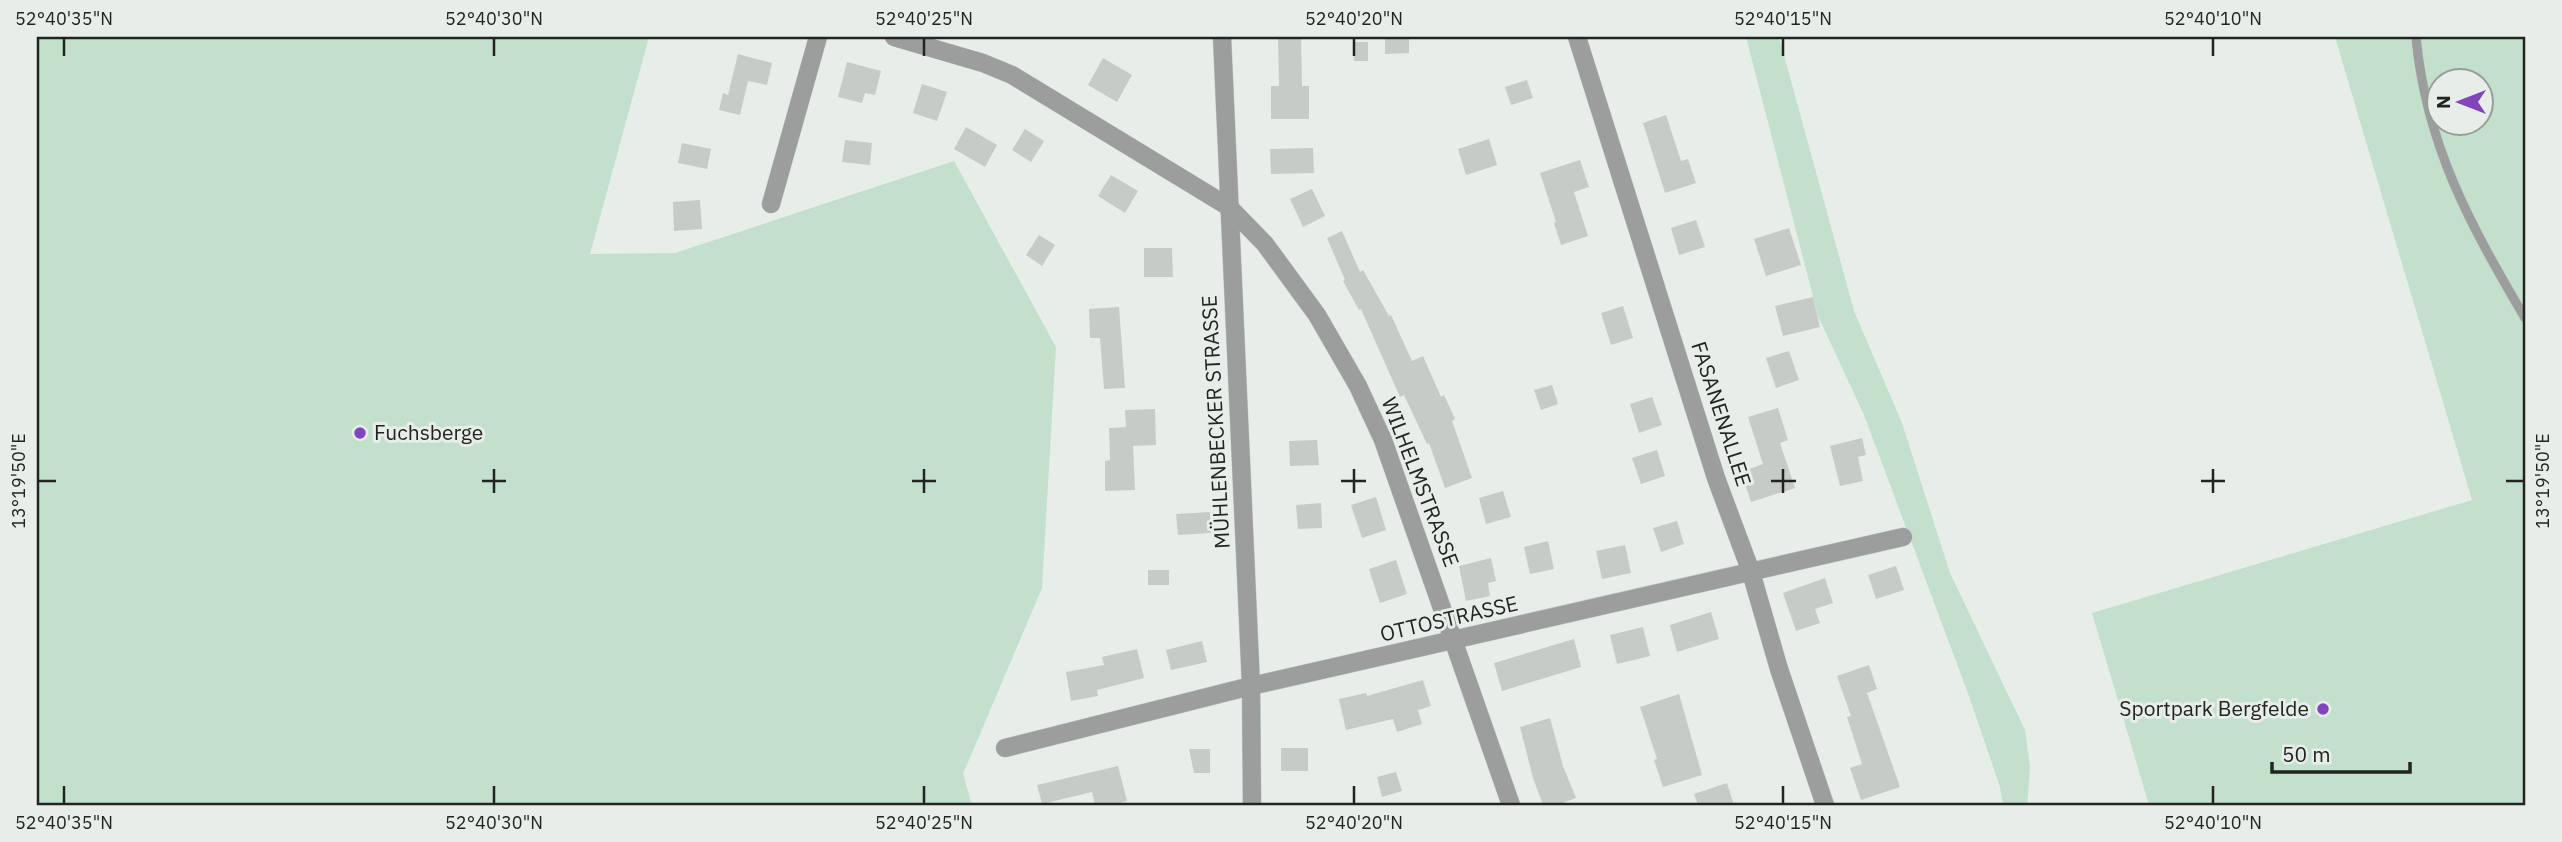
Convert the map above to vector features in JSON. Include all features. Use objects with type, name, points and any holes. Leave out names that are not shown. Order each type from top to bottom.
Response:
[{"type":"street","points":[[771,204],[818,37]]},
{"type":"street","name":"WILHELMSTRASSE","points":[[894,37],[983,63],[1012,75],[1229,207],[1265,244],[1304,295],[1358,387],[1397,475],[1511,805]]},
{"type":"street","name":"MÜHLENBECKER STRASSE","points":[[1222,37],[1251,686],[1252,805]]},
{"type":"street","name":"FASANENALLEE","points":[[1577,37],[1716,478],[1751,572],[1779,669],[1825,805]]},
{"type":"street","name":"OTTOSTRASSE","points":[[1005,748],[1251,686],[1453,642],[1903,537]]},
{"type":"lane","points":[[2416,37],[2421,77],[2449,177],[2477,234],[2525,318]]},
{"type":"green space","points":[[37,37],[649,37],[590,254],[675,253],[954,161],[1056,347],[1042,588],[963,774],[972,805],[37,805]]},
{"type":"green space","points":[[1746,37],[1779,37],[1854,311],[1902,423],[1950,573],[2025,730],[2030,767],[2027,805],[2003,805],[2000,787],[1969,696],[1864,415],[1818,316]]},
{"type":"green space","name":"Sportpark Bergfelde","points":[[2335,37],[2525,37],[2525,805],[2149,805],[2092,613],[2472,500]]},
{"type":"building","points":[[1278,37],[1301,37],[1302,86],[1309,86],[1309,119],[1271,119],[1271,86],[1279,86]]},
{"type":"building","points":[[1385,37],[1409,37],[1409,53],[1385,54]]},
{"type":"building","points":[[1353,42],[1368,42],[1368,61],[1354,61]]},
{"type":"building","points":[[738,54],[772,63],[767,85],[748,81],[740,115],[719,110],[723,93],[728,95]]},
{"type":"building","points":[[1103,58],[1132,75],[1117,102],[1088,85]]},
{"type":"building","points":[[847,62],[881,71],[875,95],[865,93],[862,103],[838,97]]},
{"type":"building","points":[[1527,80],[1533,98],[1511,105],[1505,87]]},
{"type":"building","points":[[922,84],[947,92],[937,121],[913,113]]},
{"type":"building","points":[[1666,115],[1681,161],[1688,159],[1696,183],[1665,193],[1643,123]]},
{"type":"building","points":[[966,127],[997,145],[985,167],[954,149]]},
{"type":"building","points":[[1025,129],[1044,141],[1031,162],[1012,150]]},
{"type":"building","points":[[1489,139],[1497,165],[1466,175],[1458,149]]},
{"type":"building","points":[[845,140],[872,143],[870,165],[842,162]]},
{"type":"building","points":[[682,143],[711,149],[707,169],[678,163]]},
{"type":"building","points":[[1313,148],[1314,173],[1271,174],[1270,149]]},
{"type":"building","points":[[1580,160],[1589,187],[1574,192],[1588,236],[1561,245],[1540,173]]},
{"type":"building","points":[[1111,175],[1138,191],[1125,213],[1098,196]]},
{"type":"building","points":[[1312,189],[1325,216],[1303,227],[1290,199]]},
{"type":"building","points":[[700,200],[702,229],[674,231],[673,202]]},
{"type":"building","points":[[1696,220],[1705,247],[1679,255],[1671,228]]},
{"type":"building","points":[[1789,228],[1801,265],[1766,276],[1754,239]]},
{"type":"building","points":[[1342,231],[1360,272],[1363,270],[1389,316],[1391,315],[1412,361],[1423,356],[1441,397],[1444,395],[1455,419],[1452,421],[1472,478],[1445,488],[1429,443],[1427,444],[1404,395],[1400,397],[1361,309],[1359,310],[1343,281],[1345,280],[1327,238]]},
{"type":"building","points":[[1039,235],[1055,245],[1042,266],[1026,255]]},
{"type":"building","points":[[1144,248],[1172,248],[1173,277],[1144,277]]},
{"type":"building","points":[[1813,297],[1820,327],[1783,336],[1775,306]]},
{"type":"building","points":[[1623,306],[1633,338],[1611,345],[1601,313]]},
{"type":"building","points":[[1119,307],[1125,388],[1104,389],[1100,338],[1090,338],[1089,309]]},
{"type":"building","points":[[1789,351],[1799,380],[1776,388],[1766,358]]},
{"type":"building","points":[[1552,385],[1558,404],[1541,410],[1534,390]]},
{"type":"building","points":[[1652,397],[1662,425],[1639,433],[1630,404]]},
{"type":"building","points":[[1778,408],[1788,440],[1780,443],[1795,488],[1751,502],[1741,472],[1763,464],[1748,417]]},
{"type":"building","points":[[1155,409],[1156,445],[1133,446],[1135,490],[1105,491],[1105,461],[1110,460],[1109,428],[1126,427],[1125,410]]},
{"type":"building","points":[[1862,438],[1866,455],[1858,457],[1863,481],[1840,486],[1830,446]]},
{"type":"building","points":[[1317,440],[1319,465],[1290,466],[1289,441]]},
{"type":"building","points":[[1657,450],[1665,476],[1641,484],[1632,458]]},
{"type":"building","points":[[1503,491],[1511,517],[1486,524],[1479,498]]},
{"type":"building","points":[[1376,497],[1386,530],[1362,538],[1351,505]]},
{"type":"building","points":[[1321,503],[1322,528],[1298,529],[1296,505]]},
{"type":"building","points":[[1210,512],[1211,533],[1178,535],[1176,514]]},
{"type":"building","points":[[1677,521],[1684,544],[1661,552],[1653,528]]},
{"type":"building","points":[[1548,541],[1554,569],[1530,574],[1524,547]]},
{"type":"building","points":[[1625,545],[1631,573],[1602,579],[1596,551]]},
{"type":"building","points":[[1491,558],[1496,581],[1488,583],[1490,596],[1466,601],[1459,566]]},
{"type":"building","points":[[1396,560],[1407,594],[1380,603],[1369,569]]},
{"type":"building","points":[[1896,566],[1904,590],[1876,599],[1868,575]]},
{"type":"building","points":[[1148,570],[1169,570],[1169,585],[1148,585]]},
{"type":"building","points":[[1825,578],[1833,603],[1815,609],[1820,623],[1796,631],[1783,593]]},
{"type":"building","points":[[1711,612],[1719,639],[1677,652],[1670,625]]},
{"type":"building","points":[[1643,627],[1650,656],[1617,664],[1610,635]]},
{"type":"building","points":[[1574,639],[1581,667],[1502,691],[1494,663]]},
{"type":"building","points":[[1202,641],[1207,662],[1171,670],[1166,650]]},
{"type":"building","points":[[1137,649],[1144,678],[1097,690],[1098,696],[1071,701],[1066,672],[1104,665],[1102,657]]},
{"type":"building","points":[[1869,665],[1877,689],[1867,693],[1900,787],[1861,800],[1850,768],[1862,764],[1847,717],[1851,716],[1837,676]]},
{"type":"building","points":[[1423,680],[1431,706],[1418,710],[1422,724],[1397,732],[1393,719],[1346,730],[1339,699],[1366,693],[1367,696]]},
{"type":"building","points":[[1679,694],[1702,775],[1663,787],[1640,707]]},
{"type":"building","points":[[1550,718],[1563,766],[1576,798],[1557,805],[1543,805],[1520,727]]},
{"type":"building","points":[[1281,748],[1308,748],[1308,771],[1281,771]]},
{"type":"building","points":[[1189,749],[1210,749],[1210,773],[1194,773]]},
{"type":"building","points":[[1118,766],[1127,801],[1095,805],[1092,792],[1042,804],[1037,785]]},
{"type":"building","points":[[1396,772],[1402,791],[1382,797],[1377,777]]},
{"type":"building","points":[[1727,783],[1734,805],[1698,805],[1694,794]]},
{"type":"place","name":"Fuchsberge","points":[[360,433]]},
{"type":"place","name":"Sportpark Bergfelde","points":[[2323,709]]}]
